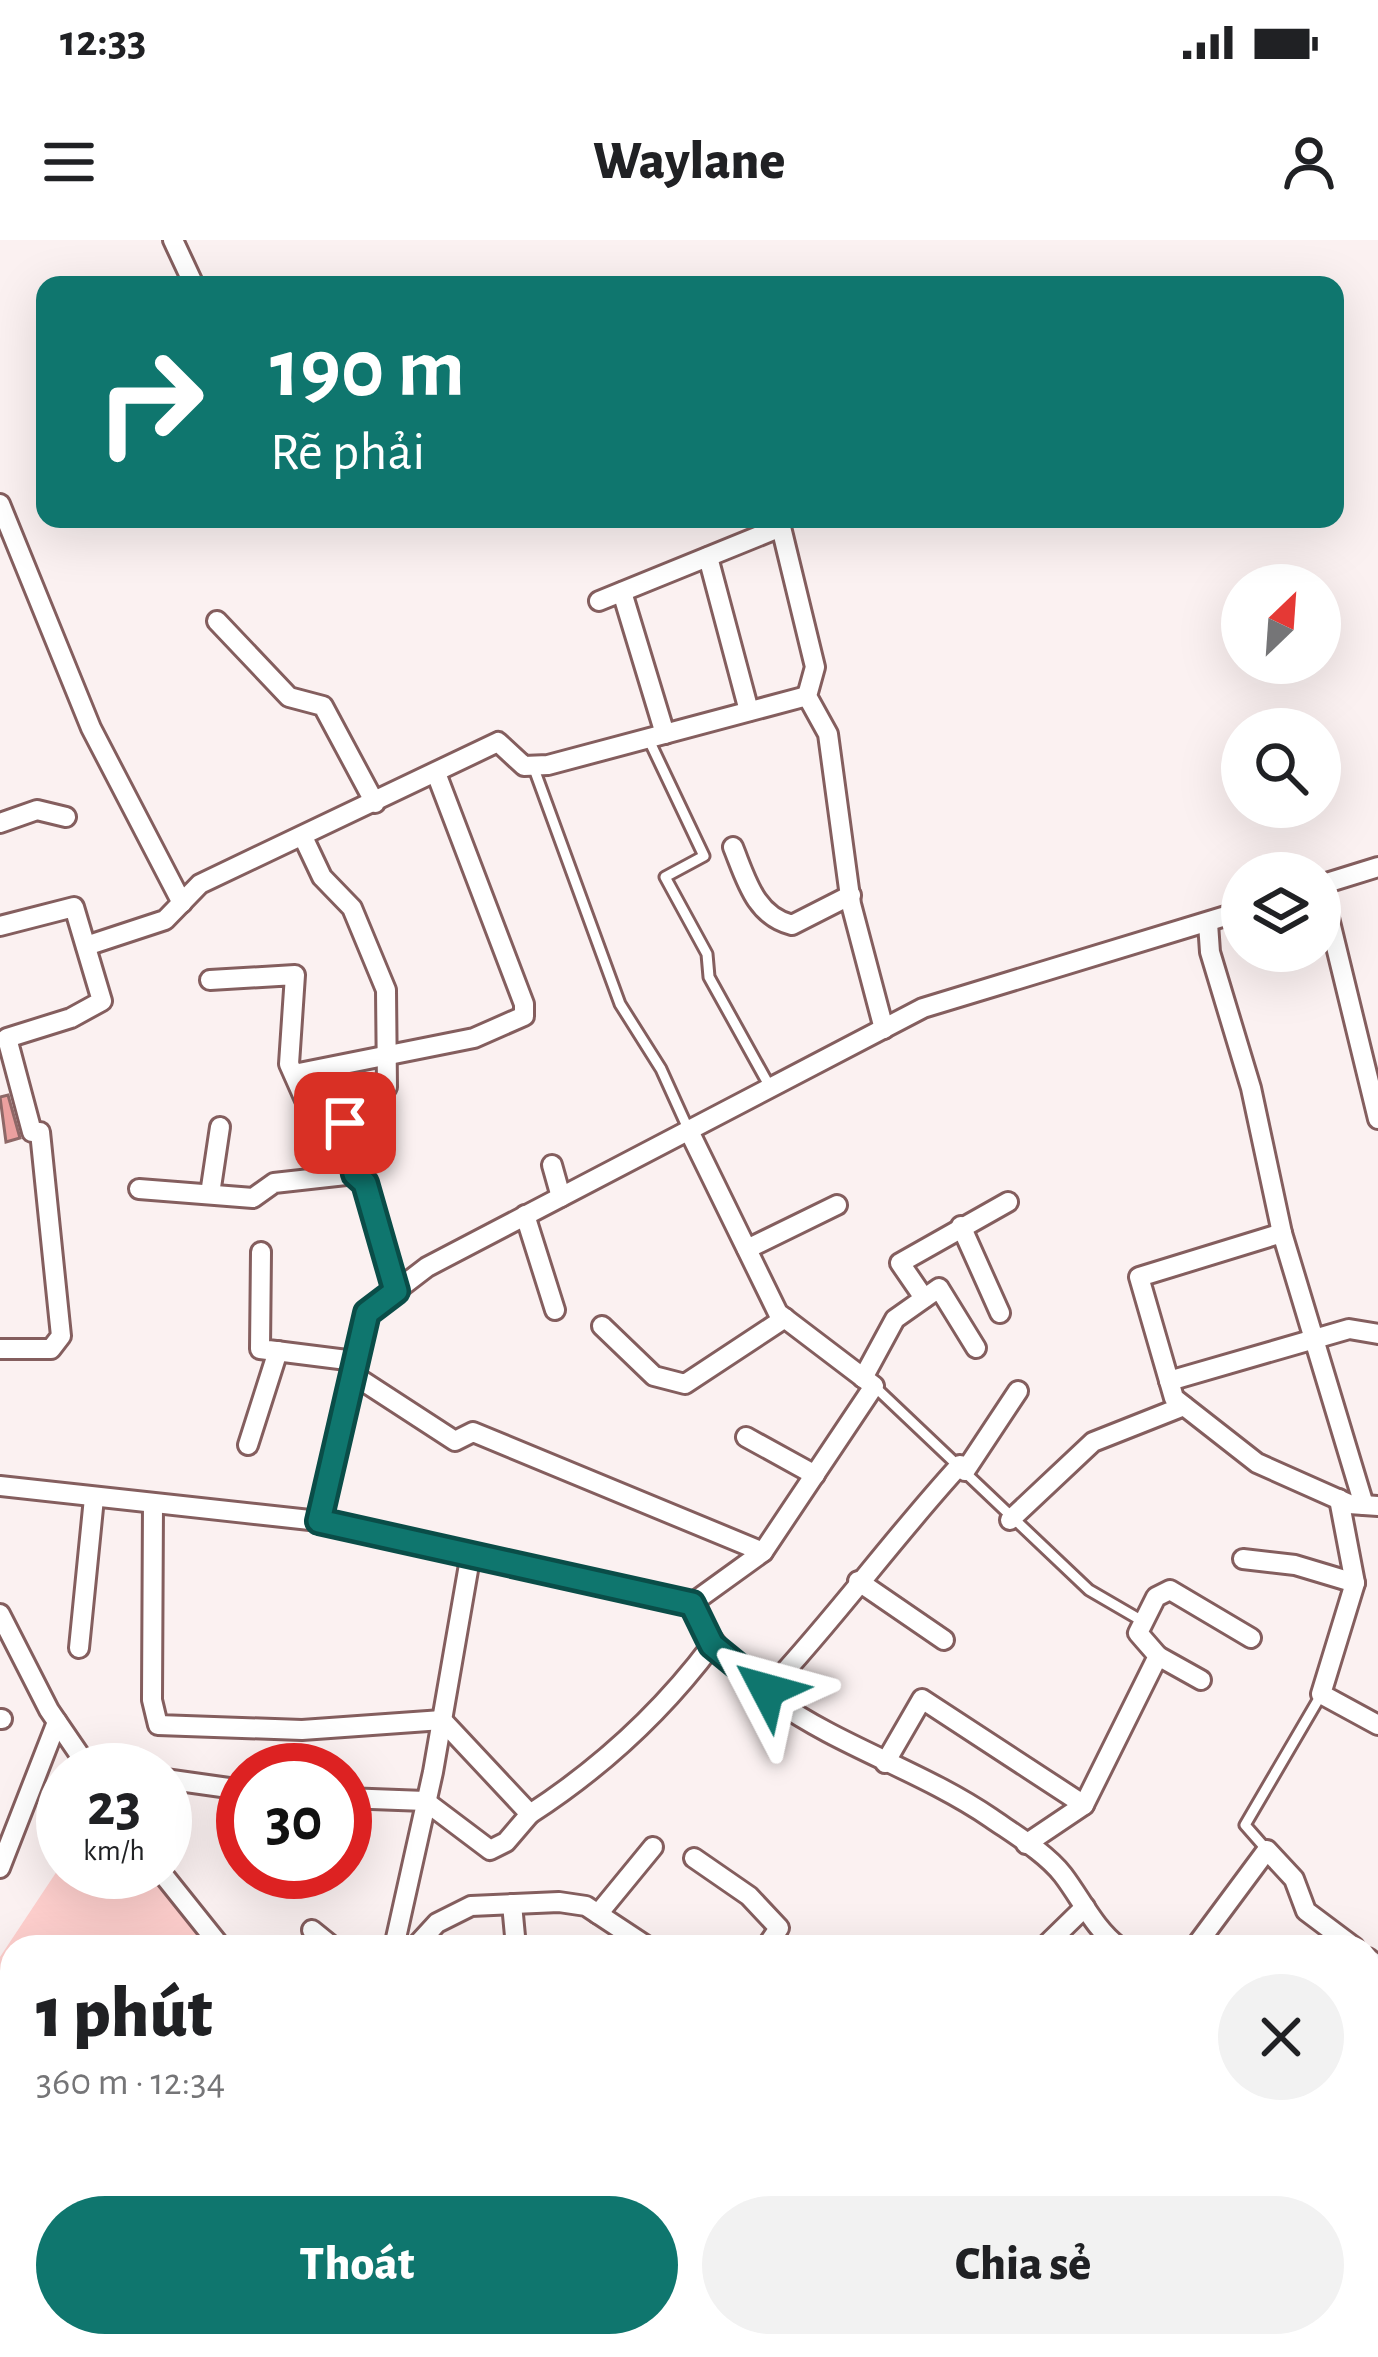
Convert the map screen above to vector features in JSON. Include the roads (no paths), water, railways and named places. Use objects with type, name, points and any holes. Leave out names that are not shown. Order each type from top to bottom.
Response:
[{"type":"street","points":[[173,240],[190,276]]},
{"type":"street","points":[[0,504],[91,728],[182,903]]},
{"type":"street","points":[[599,601],[780,528]]},
{"type":"street","points":[[782,528],[815,667],[808,696],[828,734],[850,895],[884,1029]]},
{"type":"street","points":[[708,557],[749,711]]},
{"type":"street","points":[[622,592],[657,736]]},
{"type":"street","points":[[217,621],[289,697],[323,706],[375,803]]},
{"type":"street","points":[[86,946],[165,920],[200,884],[304,839],[498,742],[524,766],[533,766],[808,696]]},
{"type":"street","points":[[294,1074],[474,1038],[524,1016],[436,773]]},
{"type":"street","points":[[0,823],[38,810],[66,817]]},
{"type":"street","points":[[210,980],[296,975],[290,1064],[313,1118],[366,1121],[387,1087],[386,990],[352,908],[322,878],[304,839]]},
{"type":"street","points":[[733,847],[752,893],[773,920],[792,925],[850,895]]},
{"type":"street","points":[[1341,878],[1378,867]]},
{"type":"street","points":[[0,926],[74,908],[102,1001],[71,1018],[7,1038],[5,1057],[32,1132],[40,1132],[61,1336],[50,1349],[0,1349]]},
{"type":"street","points":[[319,1521],[367,1313],[427,1267],[922,1008],[1221,918]]},
{"type":"street","points":[[1208,923],[1210,952],[1251,1088],[1282,1233],[1371,1505],[1339,1499],[1257,1463],[1174,1398],[1139,1277],[1282,1233]]},
{"type":"street","points":[[1341,970],[1378,1119]]},
{"type":"street","points":[[345,1123],[355,1174],[365,1183],[396,1291]]},
{"type":"street","points":[[210,1194],[220,1126]]},
{"type":"street","points":[[690,1133],[785,1318],[868,1382]]},
{"type":"street","points":[[552,1165],[561,1197]]},
{"type":"street","points":[[140,1189],[253,1198],[274,1183],[355,1174]]},
{"type":"street","points":[[924,1298],[900,1263],[1008,1202]]},
{"type":"street","points":[[747,1250],[837,1205]]},
{"type":"street","points":[[525,1215],[555,1310]]},
{"type":"street","points":[[961,1226],[1000,1313]]},
{"type":"street","points":[[261,1252],[260,1349],[353,1367],[455,1441],[473,1432],[763,1552]]},
{"type":"street","points":[[0,1486],[319,1521],[692,1604],[763,1552],[815,1475],[868,1382],[895,1318],[939,1288],[976,1348]]},
{"type":"street","points":[[602,1326],[654,1376],[685,1384],[785,1318]]},
{"type":"street","points":[[1169,1381],[1349,1329],[1378,1334]]},
{"type":"street","points":[[248,1445],[278,1352]]},
{"type":"street","points":[[767,1690],[962,1468],[1018,1391]]},
{"type":"street","points":[[1010,1520],[1093,1442],[1184,1406]]},
{"type":"street","points":[[746,1438],[815,1475]]},
{"type":"street","points":[[79,1648],[94,1498]]},
{"type":"street","points":[[1339,1499],[1355,1583],[1321,1694],[1378,1726]]},
{"type":"street","points":[[153,1504],[152,1700],[158,1725],[302,1730],[442,1720]]},
{"type":"street","points":[[397,1935],[471,1553]]},
{"type":"street","points":[[1243,1559],[1295,1565],[1355,1583]]},
{"type":"street","points":[[858,1581],[944,1640]]},
{"type":"street","points":[[1201,1680],[1158,1656],[1138,1633],[1156,1598],[1170,1589],[1251,1638]]},
{"type":"street","points":[[692,1604],[712,1645],[809,1725],[988,1816],[1060,1870],[1108,1935]]},
{"type":"street","points":[[0,1614],[72,1743]]},
{"type":"street","points":[[372,1799],[425,1801],[490,1850],[506,1842],[530,1814],[583,1780],[673,1697],[712,1645]]},
{"type":"street","points":[[1026,1844],[1084,1805],[1158,1656]]},
{"type":"street","points":[[885,1763],[922,1699],[1084,1805]]},
{"type":"street","points":[[442,1720],[530,1814]]},
{"type":"street","points":[[0,1868],[57,1721]]},
{"type":"street","points":[[598,1914],[653,1847]]},
{"type":"street","points":[[1204,1935],[1267,1850],[1294,1879],[1306,1911],[1338,1935]]},
{"type":"street","points":[[694,1858],[749,1896],[778,1928],[774,1935]]},
{"type":"street","points":[[183,1899],[211,1935]]},
{"type":"street","points":[[428,1935],[453,1912],[559,1902],[586,1906],[630,1935]]},
{"type":"street","points":[[512,1904],[515,1935]]},
{"type":"street","points":[[1056,1935],[1084,1907]]},
{"type":"street","points":[[313,1930],[319,1935]]},
{"type":"lane","points":[[657,736],[704,856],[664,877],[707,954],[709,977],[770,1087]]},
{"type":"lane","points":[[533,766],[620,1004],[661,1069],[690,1133]]},
{"type":"lane","points":[[868,1382],[1089,1590],[1144,1622]]},
{"type":"lane","points":[[1267,1850],[1245,1825],[1321,1694]]}]
